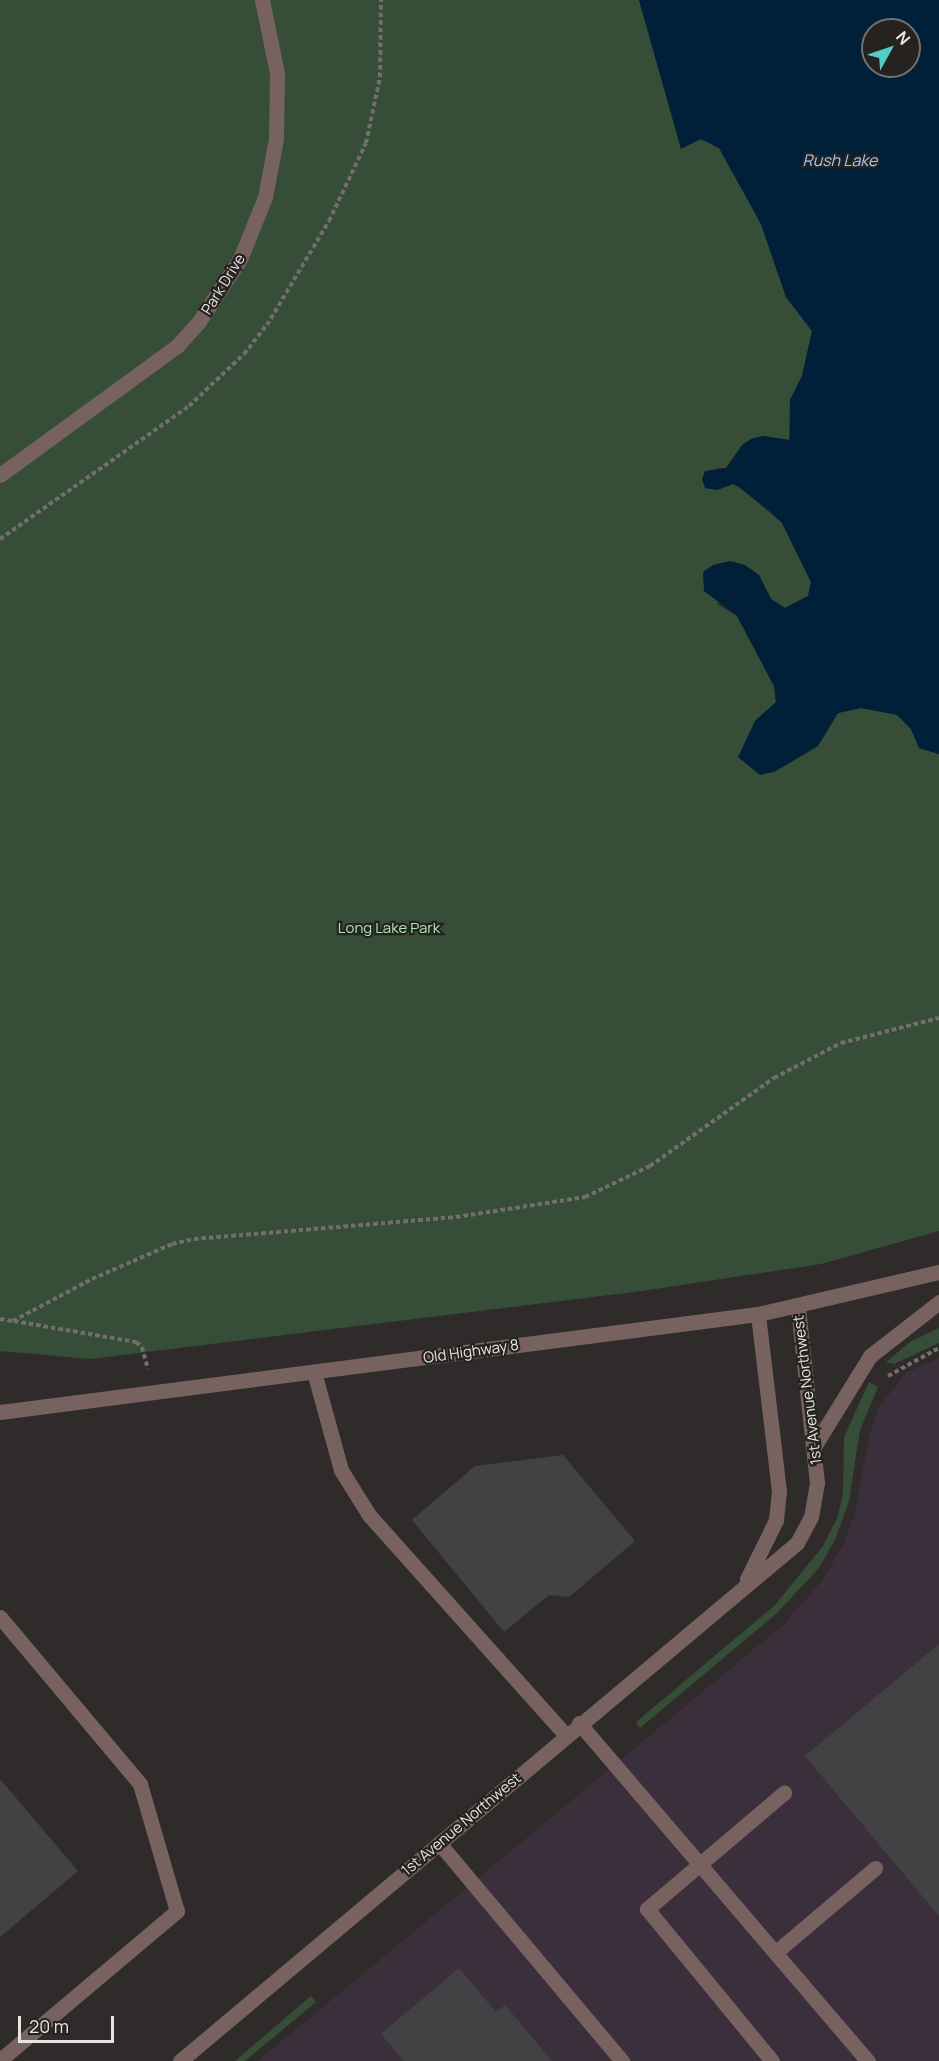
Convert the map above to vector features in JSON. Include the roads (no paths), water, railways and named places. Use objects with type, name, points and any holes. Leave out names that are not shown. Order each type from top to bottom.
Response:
[{"type":"street","name":"Park Drive","points":[[0,475],[177,346],[198,323],[240,259],[264,197],[276,139],[277,73],[262,0]]},
{"type":"street","name":"Old Highway 8","points":[[0,1412],[154,1389],[314,1372],[758,1314],[798,1307],[939,1272]]},
{"type":"street","points":[[815,1445],[870,1356],[939,1302]]},
{"type":"street","name":"1st Avenue Northwest","points":[[180,2061],[579,1723],[797,1543],[811,1516],[817,1483],[815,1445],[798,1307]]},
{"type":"street","name":"1st Avenue Northwest","points":[[743,1587],[776,1520],[779,1491],[758,1314]]},
{"type":"street","points":[[314,1372],[341,1470],[369,1515],[566,1735]]},
{"type":"street","points":[[0,1617],[140,1784],[177,1911],[0,2061]]},
{"type":"street","points":[[579,1723],[868,2061]]},
{"type":"street","points":[[772,2061],[647,1909],[784,1793]]},
{"type":"street","points":[[439,1843],[622,2061]]},
{"type":"street","points":[[776,1952],[875,1868]]},
{"type":"water","name":"Rush Lake","points":[[639,0],[939,0],[939,754],[919,748],[911,729],[897,715],[861,708],[838,713],[818,746],[774,772],[760,775],[738,757],[755,721],[776,702],[774,686],[737,616],[704,591],[703,572],[713,565],[730,561],[745,565],[759,575],[771,599],[785,608],[808,596],[811,582],[782,523],[771,512],[733,484],[717,490],[705,488],[702,479],[705,471],[726,468],[742,445],[751,439],[763,436],[790,440],[790,400],[802,376],[812,331],[786,297],[761,224],[719,148],[701,139],[681,149]]},
{"type":"park label","name":"Long Lake Park","points":[[389,928]]}]
